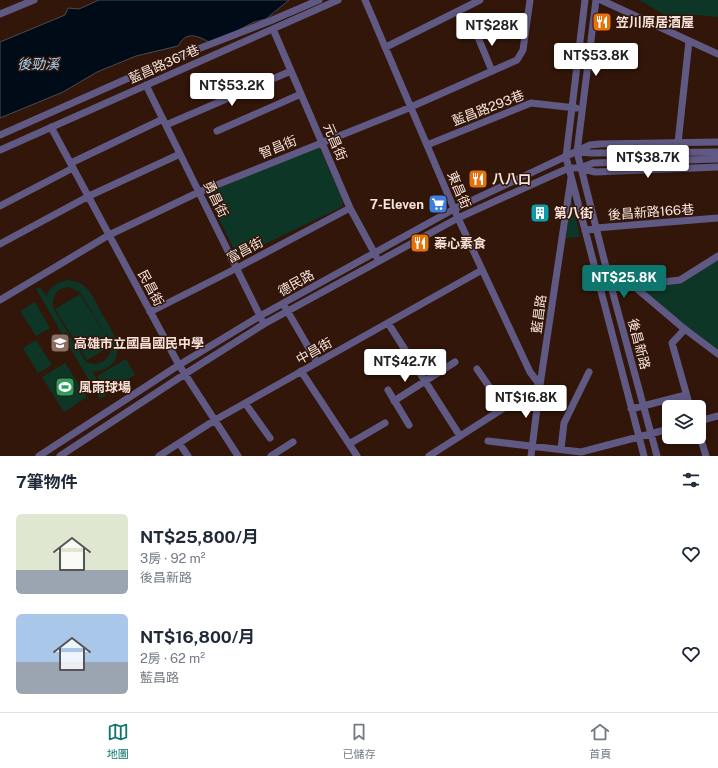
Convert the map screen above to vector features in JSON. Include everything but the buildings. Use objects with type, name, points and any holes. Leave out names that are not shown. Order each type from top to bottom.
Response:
[{"type":"street","points":[[0,14],[34,0]]},
{"type":"street","points":[[0,134],[167,61],[270,21],[319,0]]},
{"type":"street","name":"藍昌路367巷","points":[[0,150],[338,0]]},
{"type":"street","name":"東昌街","points":[[365,0],[458,218],[530,372],[540,385]]},
{"type":"street","points":[[386,47],[480,0]]},
{"type":"street","name":"智昌街","points":[[0,300],[109,235],[199,192],[322,143],[517,60],[523,50],[530,0]]},
{"type":"street","name":"藍昌路","points":[[531,456],[570,172],[566,157],[585,0]]},
{"type":"street","points":[[580,168],[577,152],[596,0]]},
{"type":"street","points":[[601,0],[718,54]]},
{"type":"street","name":"元昌街","points":[[273,29],[350,208],[379,261]]},
{"type":"street","points":[[475,30],[492,71]]},
{"type":"street","points":[[678,143],[689,41]]},
{"type":"street","points":[[0,206],[72,165],[165,122],[291,71]]},
{"type":"street","name":"勇昌街","points":[[146,85],[264,324]]},
{"type":"street","points":[[217,131],[301,94]]},
{"type":"street","name":"藍昌路293巷","points":[[427,145],[531,103],[582,109]]},
{"type":"street","name":"民昌街","points":[[51,127],[179,366],[238,456]]},
{"type":"street","name":"德民路","points":[[39,456],[260,316],[454,209],[590,145],[718,142]]},
{"type":"street","name":"德民路","points":[[577,152],[718,152]]},
{"type":"street","points":[[0,244],[88,196],[180,154]]},
{"type":"street","name":"德民路","points":[[60,456],[264,324],[458,218],[553,174],[570,172],[593,163],[718,159]]},
{"type":"street","name":"德民路","points":[[580,168],[595,172],[718,167]]},
{"type":"street","name":"後昌新路","points":[[580,168],[657,456]]},
{"type":"street","name":"後昌新路","points":[[570,172],[644,456]]},
{"type":"street","name":"富昌街","points":[[150,312],[350,208]]},
{"type":"street","name":"後昌新路166巷","points":[[585,231],[596,228],[718,218]]},
{"type":"street","points":[[597,278],[621,274],[654,283],[680,280],[718,256]]},
{"type":"street","name":"中昌街","points":[[159,456],[168,454],[179,443],[215,420],[482,270]]},
{"type":"street","points":[[621,274],[685,329],[718,354]]},
{"type":"street","points":[[283,304],[317,362]]},
{"type":"street","points":[[388,322],[460,436]]},
{"type":"street","points":[[685,329],[672,343],[688,400]]},
{"type":"street","points":[[394,401],[455,362]]},
{"type":"street","points":[[477,369],[504,408]]},
{"type":"street","points":[[301,371],[357,456]]},
{"type":"street","points":[[561,449],[564,423],[589,372]]},
{"type":"street","points":[[429,456],[540,385]]},
{"type":"street","points":[[388,390],[409,425]]},
{"type":"street","points":[[631,409],[686,395]]},
{"type":"street","points":[[245,403],[270,438]]},
{"type":"street","points":[[706,419],[718,416]]},
{"type":"street","points":[[349,444],[385,423]]},
{"type":"street","points":[[488,441],[561,449],[582,454],[662,431]]},
{"type":"street","points":[[271,456],[293,442]]},
{"type":"street","points":[[179,443],[188,456]]},
{"type":"street","points":[[702,444],[706,456]]},
{"type":"green space","points":[[639,0],[718,0],[718,17],[697,15],[668,17]]},
{"type":"green space","points":[[318,145],[341,196],[343,203],[342,207],[238,257],[206,194]]},
{"type":"green space","points":[[571,196],[580,237],[566,238]]},
{"type":"green space","points":[[718,256],[718,351],[685,327],[629,275],[661,280],[682,277]]},
{"type":"green space","points":[[64,281],[75,281],[83,285],[90,292],[115,337],[118,351],[112,364],[103,370],[92,371],[106,395],[100,399],[36,289],[40,287],[46,296],[52,287]],"holes":[[[69,287],[80,292],[112,345],[107,358],[100,363],[91,364],[86,362],[53,308],[54,296],[58,291]]]},
{"type":"green space","points":[[80,294],[112,345],[87,360],[55,309]]},
{"type":"green space","points":[[35,302],[50,328],[36,336],[20,311]]},
{"type":"green space","points":[[36,340],[52,365],[38,373],[23,348]]},
{"type":"green space","points":[[126,359],[135,375],[106,392],[97,376]]},
{"type":"green space","name":"風雨球場","points":[[65,363],[87,397],[64,412],[42,377]]},
{"type":"water","name":"後勁溪","points":[[99,0],[289,0],[266,19],[254,22],[231,34],[209,42],[196,36],[188,36],[181,41],[178,46],[136,56],[97,72],[63,92],[0,118],[0,42],[65,15],[68,8],[79,9]]},
{"type":"place","name":"笠川原居酒屋","points":[[602,22]]},
{"type":"place","name":"八八口","points":[[478,179]]},
{"type":"place","name":"7-Eleven","points":[[438,204]]},
{"type":"place","name":"第八街","points":[[540,213]]},
{"type":"place","name":"蓁心素食","points":[[420,243]]},
{"type":"place","name":"高雄市立國昌國民中學","points":[[60,343]]},
{"type":"place","name":"風雨球場","points":[[65,387]]}]
